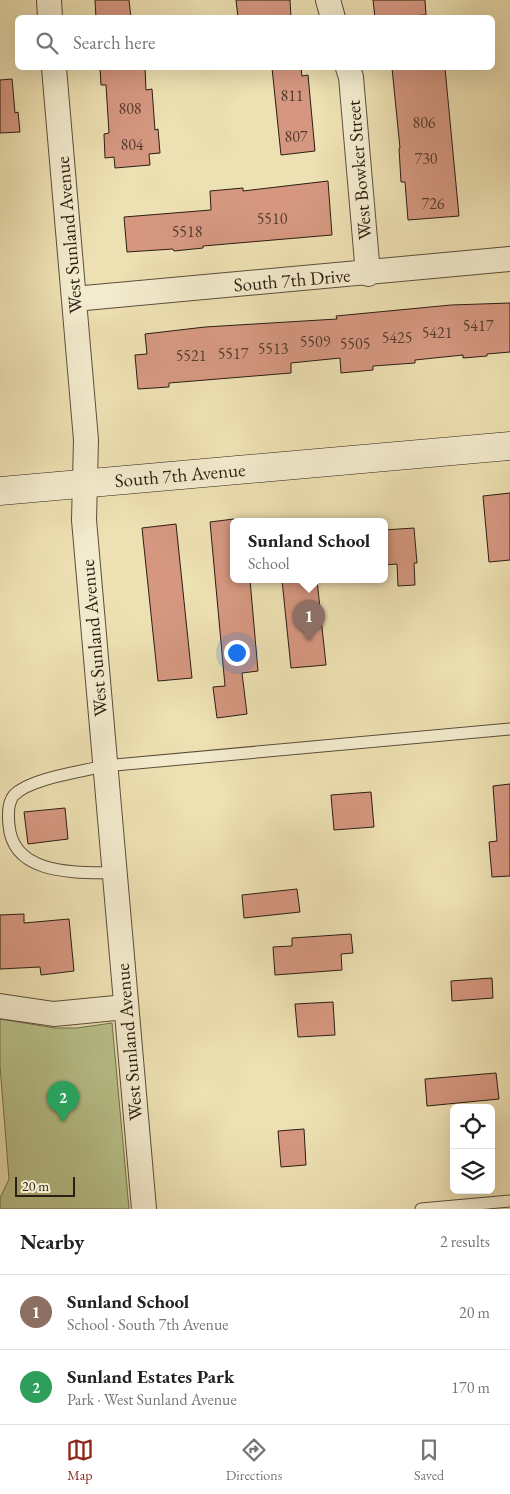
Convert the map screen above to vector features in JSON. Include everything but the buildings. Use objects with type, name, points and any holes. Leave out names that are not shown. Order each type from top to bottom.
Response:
[{"type":"main road","name":"South 7th Avenue","points":[[0,491],[510,446]]},
{"type":"street","points":[[49,0],[50,15]]},
{"type":"street","points":[[328,0],[332,15]]},
{"type":"street","name":"West Sunland Avenue","points":[[54,70],[86,440],[84,520],[144,1209]]},
{"type":"street","name":"West Bowker Street","points":[[349,70],[351,77],[368,274]]},
{"type":"street","name":"South 7th Drive","points":[[74,299],[510,260]]},
{"type":"street","points":[[0,1006],[54,1014],[126,1008]]},
{"type":"lane","points":[[114,873],[49,868],[29,861],[14,847],[5,805],[14,796],[28,787],[104,766],[510,729]]},
{"type":"lane","points":[[421,1209],[510,1201]]},
{"type":"green space","points":[[0,1019],[55,1028],[77,1028],[112,1023],[129,1209],[0,1209],[0,1198],[9,1179],[0,1066]]},
{"type":"place","name":"Sunland School","points":[[309,641]]},
{"type":"place","name":"Sunland Estates Park","points":[[63,1122]]}]
